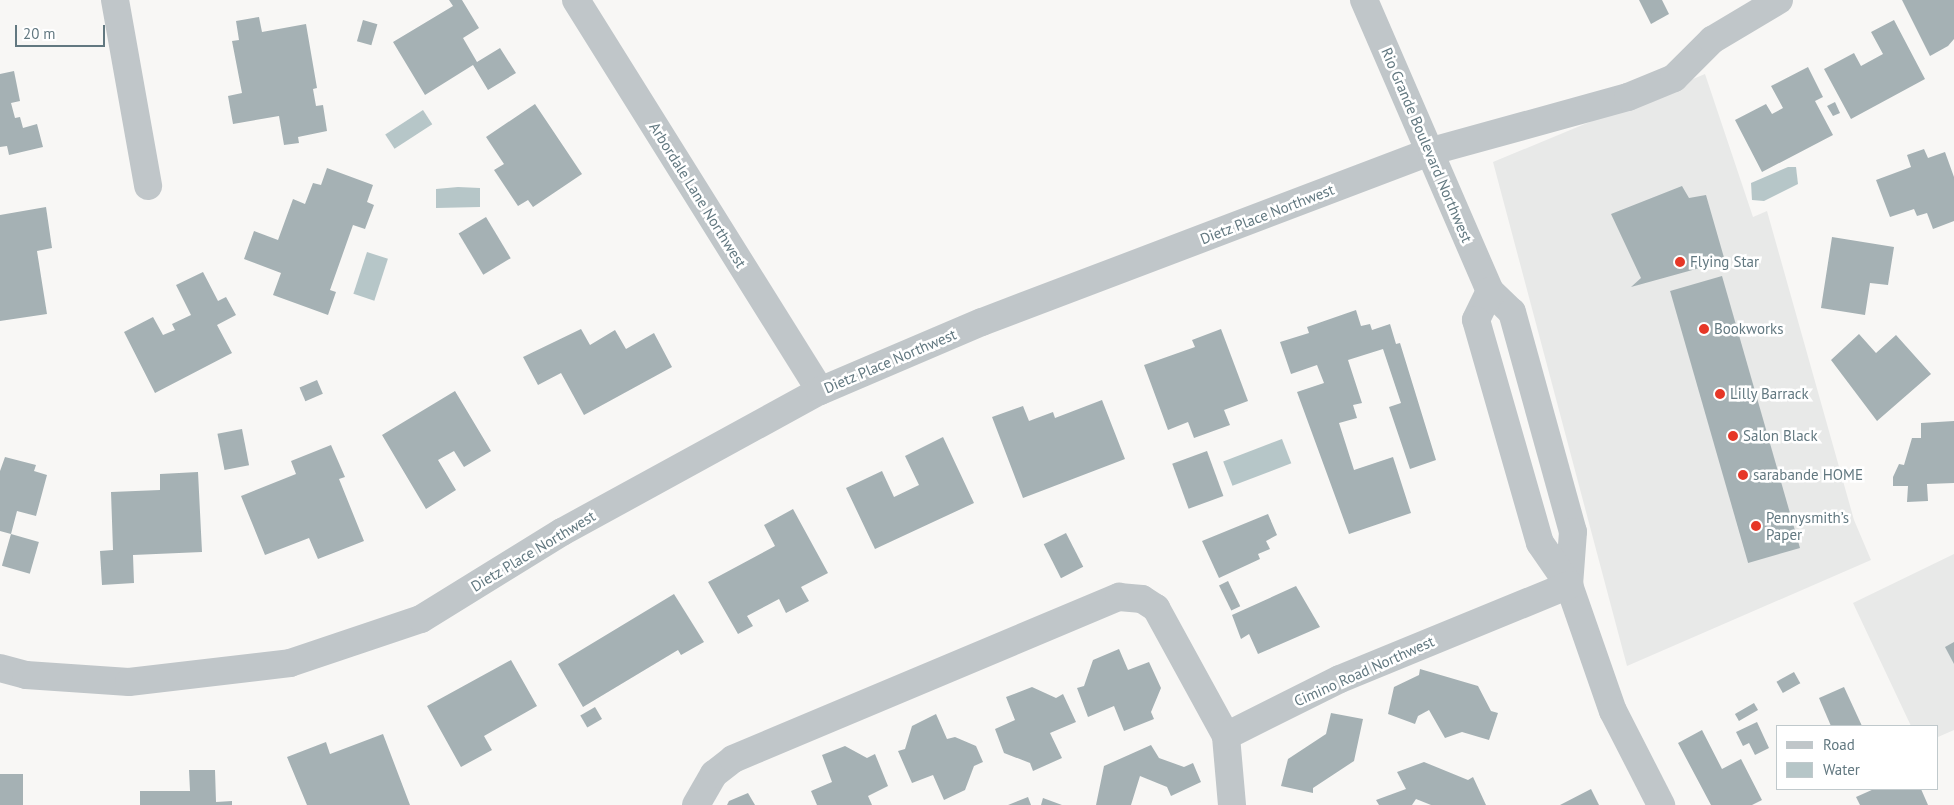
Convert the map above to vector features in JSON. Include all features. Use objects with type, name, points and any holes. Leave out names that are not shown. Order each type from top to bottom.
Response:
[{"type":"street","points":[[115,0],[148,186]]},
{"type":"street","name":"Arbordale Lane Northwest","points":[[576,0],[820,391]]},
{"type":"street","name":"Rio Grande Boulevard Northwest","points":[[1364,0],[1432,151],[1490,291],[1512,312],[1573,532],[1569,585]]},
{"type":"street","name":"Dietz Place Northwest","points":[[0,668],[26,675],[129,682],[290,663],[412,622],[562,532],[820,391],[982,322],[1432,151],[1628,97],[1674,78],[1712,40],[1779,0]]},
{"type":"street","name":"Rio Grande Boulevard Northwest","points":[[1490,291],[1476,320],[1540,543],[1569,585],[1613,711],[1661,805]]},
{"type":"street","name":"Cimino Road Northwest","points":[[1226,736],[1349,675],[1569,585]]},
{"type":"street","points":[[696,805],[714,774],[733,759],[1119,597],[1142,599],[1156,608],[1226,736],[1232,805]]},
{"type":"shaded area","points":[[1705,74],[1753,217],[1767,211],[1854,520],[1871,560],[1627,666],[1493,162]]},
{"type":"shaded area","points":[[1954,554],[1954,730],[1939,737],[1939,725],[1911,725],[1853,603]]},
{"type":"water","points":[[423,110],[432,124],[395,149],[385,135]]},
{"type":"water","points":[[1788,167],[1796,167],[1798,184],[1764,201],[1752,200],[1751,183]]},
{"type":"water","points":[[480,188],[480,207],[436,208],[436,189]]},
{"type":"water","points":[[367,252],[388,259],[374,301],[353,294]]},
{"type":"water","points":[[1282,439],[1291,463],[1233,486],[1223,462]]},
{"type":"building","points":[[449,0],[462,0],[479,28],[463,38],[477,62],[500,48],[516,73],[488,90],[473,65],[425,95],[393,42],[453,6]]},
{"type":"building","points":[[1639,0],[1662,0],[1669,14],[1651,24]]},
{"type":"building","points":[[1902,0],[1954,0],[1954,39],[1948,46],[1930,56]]},
{"type":"building","points":[[259,17],[262,32],[306,24],[317,88],[313,89],[316,106],[323,105],[327,131],[298,137],[299,143],[284,145],[279,116],[233,124],[228,96],[242,93],[232,41],[239,40],[236,21]]},
{"type":"building","points":[[363,20],[377,24],[371,45],[357,41]]},
{"type":"building","points":[[1894,20],[1925,79],[1851,119],[1824,69],[1854,53],[1861,66],[1883,54],[1871,32]]},
{"type":"building","points":[[1808,67],[1823,97],[1815,101],[1833,135],[1762,172],[1735,120],[1766,104],[1772,114],[1783,108],[1771,86]]},
{"type":"building","points":[[14,71],[20,101],[11,103],[15,118],[20,117],[23,128],[37,124],[43,147],[9,155],[7,146],[0,147],[0,74]]},
{"type":"building","points":[[1835,102],[1840,113],[1833,116],[1827,106]]},
{"type":"building","points":[[535,104],[582,174],[533,207],[528,200],[518,206],[494,170],[504,164],[486,137]]},
{"type":"building","points":[[1924,149],[1928,158],[1945,152],[1954,177],[1954,221],[1933,229],[1927,213],[1917,216],[1914,209],[1890,217],[1876,180],[1911,167],[1907,155]]},
{"type":"building","points":[[327,168],[373,185],[367,202],[374,205],[365,229],[353,225],[330,290],[336,292],[328,315],[273,295],[281,273],[244,259],[254,231],[278,240],[293,199],[305,204],[313,183],[321,185]]},
{"type":"building","points":[[1682,186],[1689,198],[1706,195],[1725,261],[1631,287],[1641,278],[1611,214]]},
{"type":"building","points":[[46,207],[52,248],[37,251],[47,314],[0,321],[0,215]]},
{"type":"building","points":[[486,217],[511,258],[483,275],[459,233]]},
{"type":"building","points":[[1832,237],[1894,247],[1888,285],[1870,283],[1865,315],[1821,308]]},
{"type":"building","points":[[203,272],[218,301],[226,297],[236,315],[217,325],[232,353],[155,393],[124,332],[153,317],[163,335],[175,330],[172,324],[191,315],[176,285]]},
{"type":"building","points":[[1722,276],[1800,548],[1748,563],[1670,291]]},
{"type":"building","points":[[1356,310],[1361,326],[1370,324],[1372,330],[1390,324],[1396,344],[1400,343],[1436,460],[1410,469],[1389,407],[1401,403],[1383,349],[1348,360],[1362,403],[1353,405],[1357,418],[1339,423],[1354,470],[1393,457],[1411,513],[1349,534],[1297,392],[1324,383],[1317,365],[1291,374],[1280,342],[1309,333],[1307,327]]},
{"type":"building","points":[[581,329],[590,345],[615,330],[626,349],[654,333],[672,367],[584,415],[561,373],[538,385],[523,357]]},
{"type":"building","points":[[1221,329],[1248,401],[1224,410],[1230,425],[1194,438],[1188,422],[1168,430],[1144,365],[1195,347],[1192,340]]},
{"type":"building","points":[[1859,334],[1876,353],[1896,335],[1931,374],[1877,421],[1831,360]]},
{"type":"building","points":[[317,380],[323,394],[305,401],[300,387]]},
{"type":"building","points":[[455,391],[491,451],[464,467],[454,451],[438,460],[456,490],[426,509],[382,435]]},
{"type":"building","points":[[1102,400],[1125,459],[1023,498],[992,417],[1023,406],[1029,421],[1053,412],[1055,418]]},
{"type":"building","points":[[1954,421],[1954,483],[1927,484],[1928,501],[1907,502],[1908,486],[1893,486],[1893,477],[1899,464],[1904,465],[1912,438],[1921,438],[1921,423]]},
{"type":"building","points":[[242,429],[249,465],[225,470],[217,434]]},
{"type":"building","points":[[943,437],[974,503],[875,549],[846,488],[882,471],[894,497],[919,485],[905,456]]},
{"type":"building","points":[[331,445],[345,477],[339,479],[364,541],[318,559],[309,538],[265,555],[241,496],[296,474],[291,461]]},
{"type":"building","points":[[1207,451],[1223,496],[1189,509],[1172,464]]},
{"type":"building","points":[[5,457],[36,465],[34,471],[47,475],[36,516],[17,511],[11,534],[0,531],[0,471]]},
{"type":"building","points":[[198,472],[202,552],[133,555],[134,583],[102,585],[100,551],[113,550],[111,492],[160,490],[160,474]]},
{"type":"building","points":[[793,509],[828,573],[801,587],[809,601],[786,613],[779,599],[747,616],[753,626],[738,634],[708,582],[775,546],[764,525]]},
{"type":"building","points":[[1268,514],[1277,535],[1266,541],[1270,549],[1258,554],[1260,559],[1219,578],[1202,541]]},
{"type":"building","points":[[1066,533],[1083,567],[1061,578],[1044,544]]},
{"type":"building","points":[[11,534],[39,542],[30,574],[2,566]]},
{"type":"building","points":[[1228,581],[1240,606],[1231,611],[1219,585]]},
{"type":"building","points":[[1296,586],[1320,627],[1258,654],[1249,634],[1241,639],[1232,615]]},
{"type":"building","points":[[674,594],[704,642],[681,655],[678,650],[583,707],[558,664]]},
{"type":"building","points":[[1954,642],[1954,664],[1945,647]]},
{"type":"building","points":[[1119,649],[1128,670],[1149,662],[1161,688],[1151,712],[1154,719],[1124,731],[1114,706],[1088,717],[1077,688],[1084,686],[1093,660]]},
{"type":"building","points":[[511,660],[537,706],[484,736],[492,750],[461,767],[427,706]]},
{"type":"building","points":[[1420,669],[1478,686],[1491,711],[1498,713],[1489,740],[1462,732],[1445,738],[1429,710],[1418,716],[1415,724],[1388,714],[1394,687],[1419,675]]},
{"type":"building","points":[[1794,672],[1800,683],[1783,693],[1777,682]]},
{"type":"building","points":[[1032,687],[1056,698],[1063,694],[1076,722],[1050,733],[1062,758],[1033,771],[1030,763],[1004,753],[995,729],[1015,720],[1006,697]]},
{"type":"building","points":[[1844,687],[1862,725],[1831,725],[1819,698]]},
{"type":"building","points":[[1754,703],[1758,710],[1739,721],[1735,714]]},
{"type":"building","points":[[595,707],[602,719],[587,728],[580,716]]},
{"type":"building","points":[[1331,713],[1363,719],[1354,761],[1313,788],[1313,793],[1281,786],[1288,759],[1326,734]]},
{"type":"building","points":[[936,714],[947,739],[955,737],[976,746],[983,762],[974,766],[965,790],[944,800],[933,775],[912,783],[898,751],[905,749],[912,726]]},
{"type":"building","points":[[1757,722],[1769,748],[1755,755],[1749,743],[1743,746],[1736,732]]},
{"type":"building","points":[[1702,730],[1722,769],[1741,759],[1762,800],[1752,805],[1711,805],[1678,743]]},
{"type":"building","points":[[383,734],[410,805],[307,805],[287,757],[326,742],[330,754]]},
{"type":"building","points":[[1151,745],[1159,758],[1184,767],[1193,763],[1201,782],[1171,796],[1167,787],[1140,776],[1131,805],[1096,805],[1104,766]]},
{"type":"building","points":[[845,746],[867,758],[875,754],[888,786],[868,796],[872,805],[817,805],[811,791],[832,782],[822,755]]},
{"type":"building","points":[[1424,762],[1468,780],[1473,777],[1486,805],[1431,805],[1416,799],[1412,805],[1379,805],[1376,800],[1406,789],[1397,772]]},
{"type":"building","points":[[189,770],[215,770],[216,802],[232,801],[232,805],[140,805],[140,791],[190,791]]},
{"type":"building","points":[[0,774],[23,774],[23,805],[0,805]]},
{"type":"building","points":[[1591,789],[1599,805],[1560,805]]},
{"type":"building","points":[[1872,790],[1921,790],[1928,805],[1860,805],[1856,797]]},
{"type":"building","points":[[748,793],[755,805],[727,805],[729,801]]},
{"type":"building","points":[[1028,797],[1031,805],[1008,805]]},
{"type":"building","points":[[1043,798],[1062,805],[1041,805]]},
{"type":"place","name":"Flying Star","points":[[1680,262]]},
{"type":"place","name":"Bookworks","points":[[1704,329]]},
{"type":"place","name":"Lilly Barrack","points":[[1720,394]]},
{"type":"place","name":"Salon Black","points":[[1733,436]]},
{"type":"place","name":"sarabande HOME","points":[[1743,475]]},
{"type":"place","name":"Pennysmith’s Paper","points":[[1756,526]]}]
